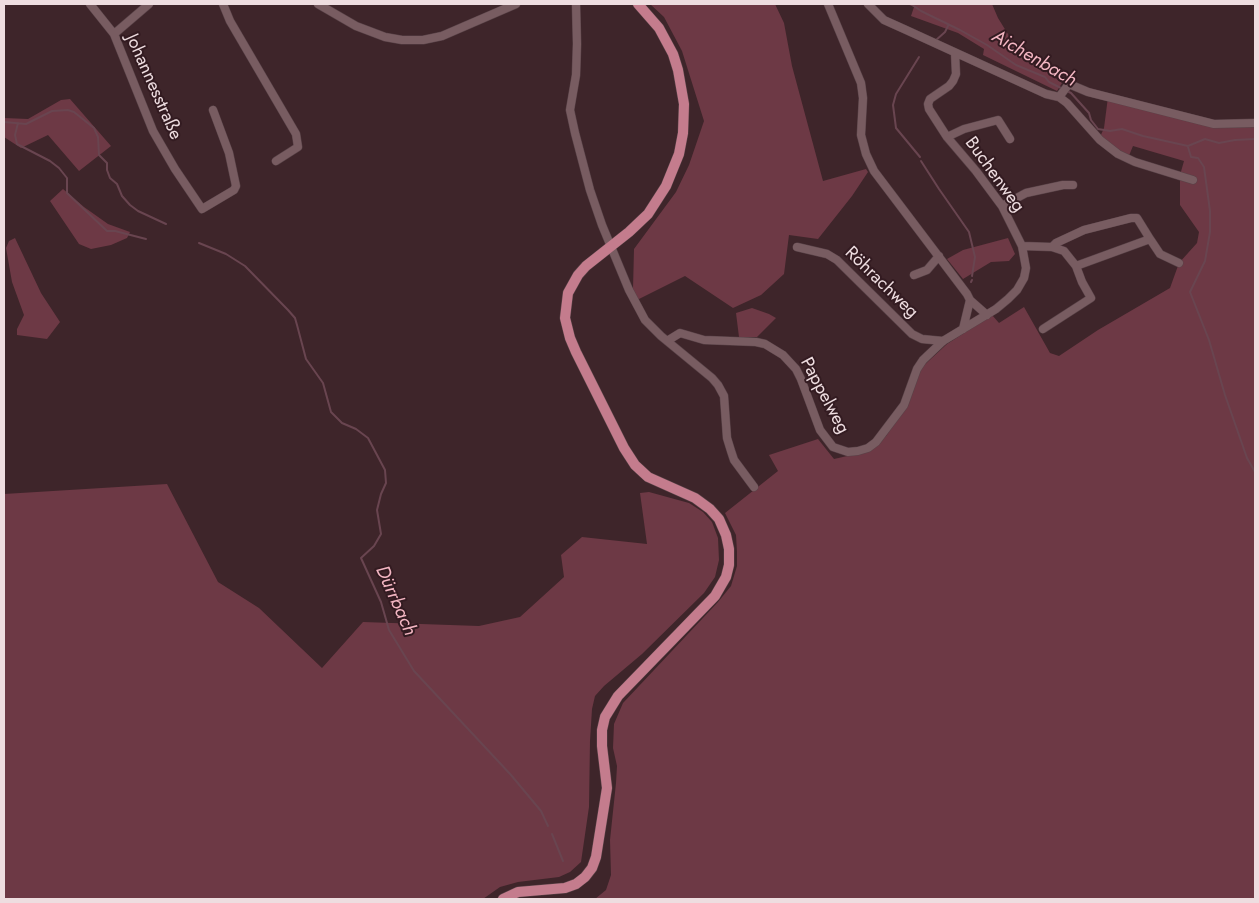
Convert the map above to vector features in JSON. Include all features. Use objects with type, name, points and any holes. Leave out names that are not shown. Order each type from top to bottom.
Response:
[{"type":"main road","points":[[502,899],[518,892],[565,888],[576,884],[592,868],[596,857],[607,788],[602,746],[602,730],[605,717],[618,696],[715,596],[726,577],[729,565],[729,549],[726,535],[719,519],[710,509],[695,498],[648,478],[635,465],[624,448],[570,338],[565,318],[566,304],[572,285],[586,266],[642,220],[660,196],[673,172],[679,154],[683,133],[684,104],[682,85],[672,54],[659,28],[638,4]]},
{"type":"street","name":"Johannesstraße","points":[[90,4],[114,34],[153,132],[202,209],[234,190],[239,184],[213,110]]},
{"type":"street","points":[[114,34],[150,4]]},
{"type":"street","points":[[223,4],[230,21],[296,134],[298,147],[276,161]]},
{"type":"street","points":[[318,4],[356,26],[385,37],[402,40],[423,40],[442,36],[516,4]]},
{"type":"street","points":[[576,4],[576,76],[570,110],[590,190],[629,290],[645,320],[712,378],[724,396],[727,438],[731,452],[738,466],[754,487]]},
{"type":"street","points":[[828,4],[861,83],[863,98],[861,135],[866,154],[874,171],[961,284],[970,300],[987,315]]},
{"type":"street","points":[[868,4],[884,20],[1046,94],[1059,97],[1071,107],[1100,140],[1118,154],[1135,162],[1193,180]]},
{"type":"street","name":"Buchenweg","points":[[955,53],[956,74],[953,81],[930,99],[929,109],[947,137],[1002,206],[1022,246],[1026,268],[1024,278],[1013,294],[987,315]]},
{"type":"street","points":[[1059,97],[1069,84],[1088,92],[1214,124],[1255,123]]},
{"type":"street","points":[[947,137],[953,132],[998,120],[1010,139]]},
{"type":"street","points":[[1002,206],[1026,193],[1063,185],[1073,185]]},
{"type":"street","points":[[1052,247],[1056,243],[1084,230],[1137,218],[1160,254],[1179,263]]},
{"type":"street","points":[[1076,266],[1150,239]]},
{"type":"street","points":[[1022,246],[1052,247],[1064,251],[1076,266],[1091,298],[1043,329]]},
{"type":"street","name":"Röhrachweg","points":[[797,247],[827,254],[843,266],[912,334],[922,339],[943,341]]},
{"type":"street","points":[[914,275],[927,270],[939,256]]},
{"type":"street","points":[[963,329],[970,300]]},
{"type":"street","name":"Pappelweg","points":[[667,341],[680,333],[704,340],[756,342],[776,350],[790,362],[801,379],[820,430],[826,439],[833,447],[848,452],[868,448],[876,442],[904,404],[917,369],[943,341],[987,315]]},
{"type":"shaded area","points":[[650,4],[775,4],[784,23],[792,66],[823,181],[866,169],[868,172],[852,196],[818,239],[789,235],[784,274],[761,295],[733,308],[685,276],[637,300],[633,289],[634,249],[676,192],[689,165],[704,121],[682,51],[664,17]]},
{"type":"shaded area","points":[[907,4],[992,4],[1011,39],[1031,59],[1062,83],[1057,91],[983,55],[984,49],[958,33],[911,16],[914,7]]},
{"type":"shaded area","points":[[1108,97],[1214,124],[1255,123],[1255,899],[595,899],[606,890],[611,875],[610,840],[617,766],[613,748],[614,724],[623,703],[731,586],[737,566],[736,535],[725,513],[778,471],[769,455],[818,439],[834,459],[865,452],[886,436],[904,409],[921,368],[947,344],[992,315],[999,323],[1024,307],[1050,353],[1059,356],[1098,330],[1170,288],[1179,263],[1197,243],[1199,232],[1180,205],[1180,175],[1184,161],[1133,146],[1128,158],[1100,137],[1104,128]]},
{"type":"shaded area","points":[[70,99],[111,146],[79,171],[48,135],[21,148],[4,137],[4,118],[28,119],[61,100]]},
{"type":"shaded area","points":[[63,189],[108,224],[130,232],[127,238],[111,245],[91,249],[79,244],[50,201]]},
{"type":"shaded area","points":[[15,238],[41,293],[60,322],[47,339],[17,335],[17,329],[24,315],[12,282],[6,248],[9,241]]},
{"type":"shaded area","points":[[1008,238],[1015,254],[1009,261],[991,262],[963,279],[947,259],[963,250]]},
{"type":"shaded area","points":[[752,308],[776,318],[757,337],[739,337],[736,313]]},
{"type":"shaded area","points":[[167,484],[218,582],[259,608],[322,668],[363,622],[479,626],[520,617],[564,577],[561,555],[582,537],[647,544],[640,493],[649,492],[689,503],[703,512],[712,522],[718,538],[719,560],[715,577],[704,593],[642,654],[595,696],[592,709],[590,741],[589,807],[581,862],[570,872],[559,877],[518,882],[500,887],[483,899],[4,899],[4,494]]},
{"type":"waterway","name":"Aichenbach","points":[[911,4],[987,45],[1016,65],[1045,77],[1049,82],[1063,89]]},
{"type":"waterway","points":[[935,41],[945,32],[948,26]]},
{"type":"waterway","points":[[919,57],[896,94],[893,105],[896,128],[920,157]]},
{"type":"waterway","name":"Aichenbach","points":[[1067,91],[1089,113],[1091,120],[1098,129],[1110,131],[1122,129],[1143,136],[1188,146],[1205,139],[1219,143],[1255,139]]},
{"type":"waterway","name":"Dürrbach","points":[[4,122],[26,124],[52,111],[68,110],[74,112],[94,128],[98,137],[99,155],[107,163],[110,178],[117,184],[122,196],[138,211],[166,224]]},
{"type":"waterway","points":[[18,123],[15,135],[17,144],[50,161],[59,168],[67,178],[67,193],[107,231],[115,231],[146,239]]},
{"type":"waterway","points":[[1188,147],[1191,157],[1198,158],[1204,167],[1210,211],[1210,232],[1205,261],[1190,292],[1209,340],[1225,395],[1247,458],[1255,472]]},
{"type":"waterway","points":[[921,161],[969,232],[975,257],[972,276]]},
{"type":"waterway","name":"Dürrbach","points":[[199,243],[226,254],[245,266],[295,318],[306,359],[323,383],[331,412],[342,423],[356,429],[368,438],[385,470],[386,483],[377,510],[381,534],[374,546],[361,558],[381,602],[389,630],[414,671],[511,775],[541,811],[548,826]]},
{"type":"waterway","name":"Dürrbach","points":[[552,834],[563,861]]}]
